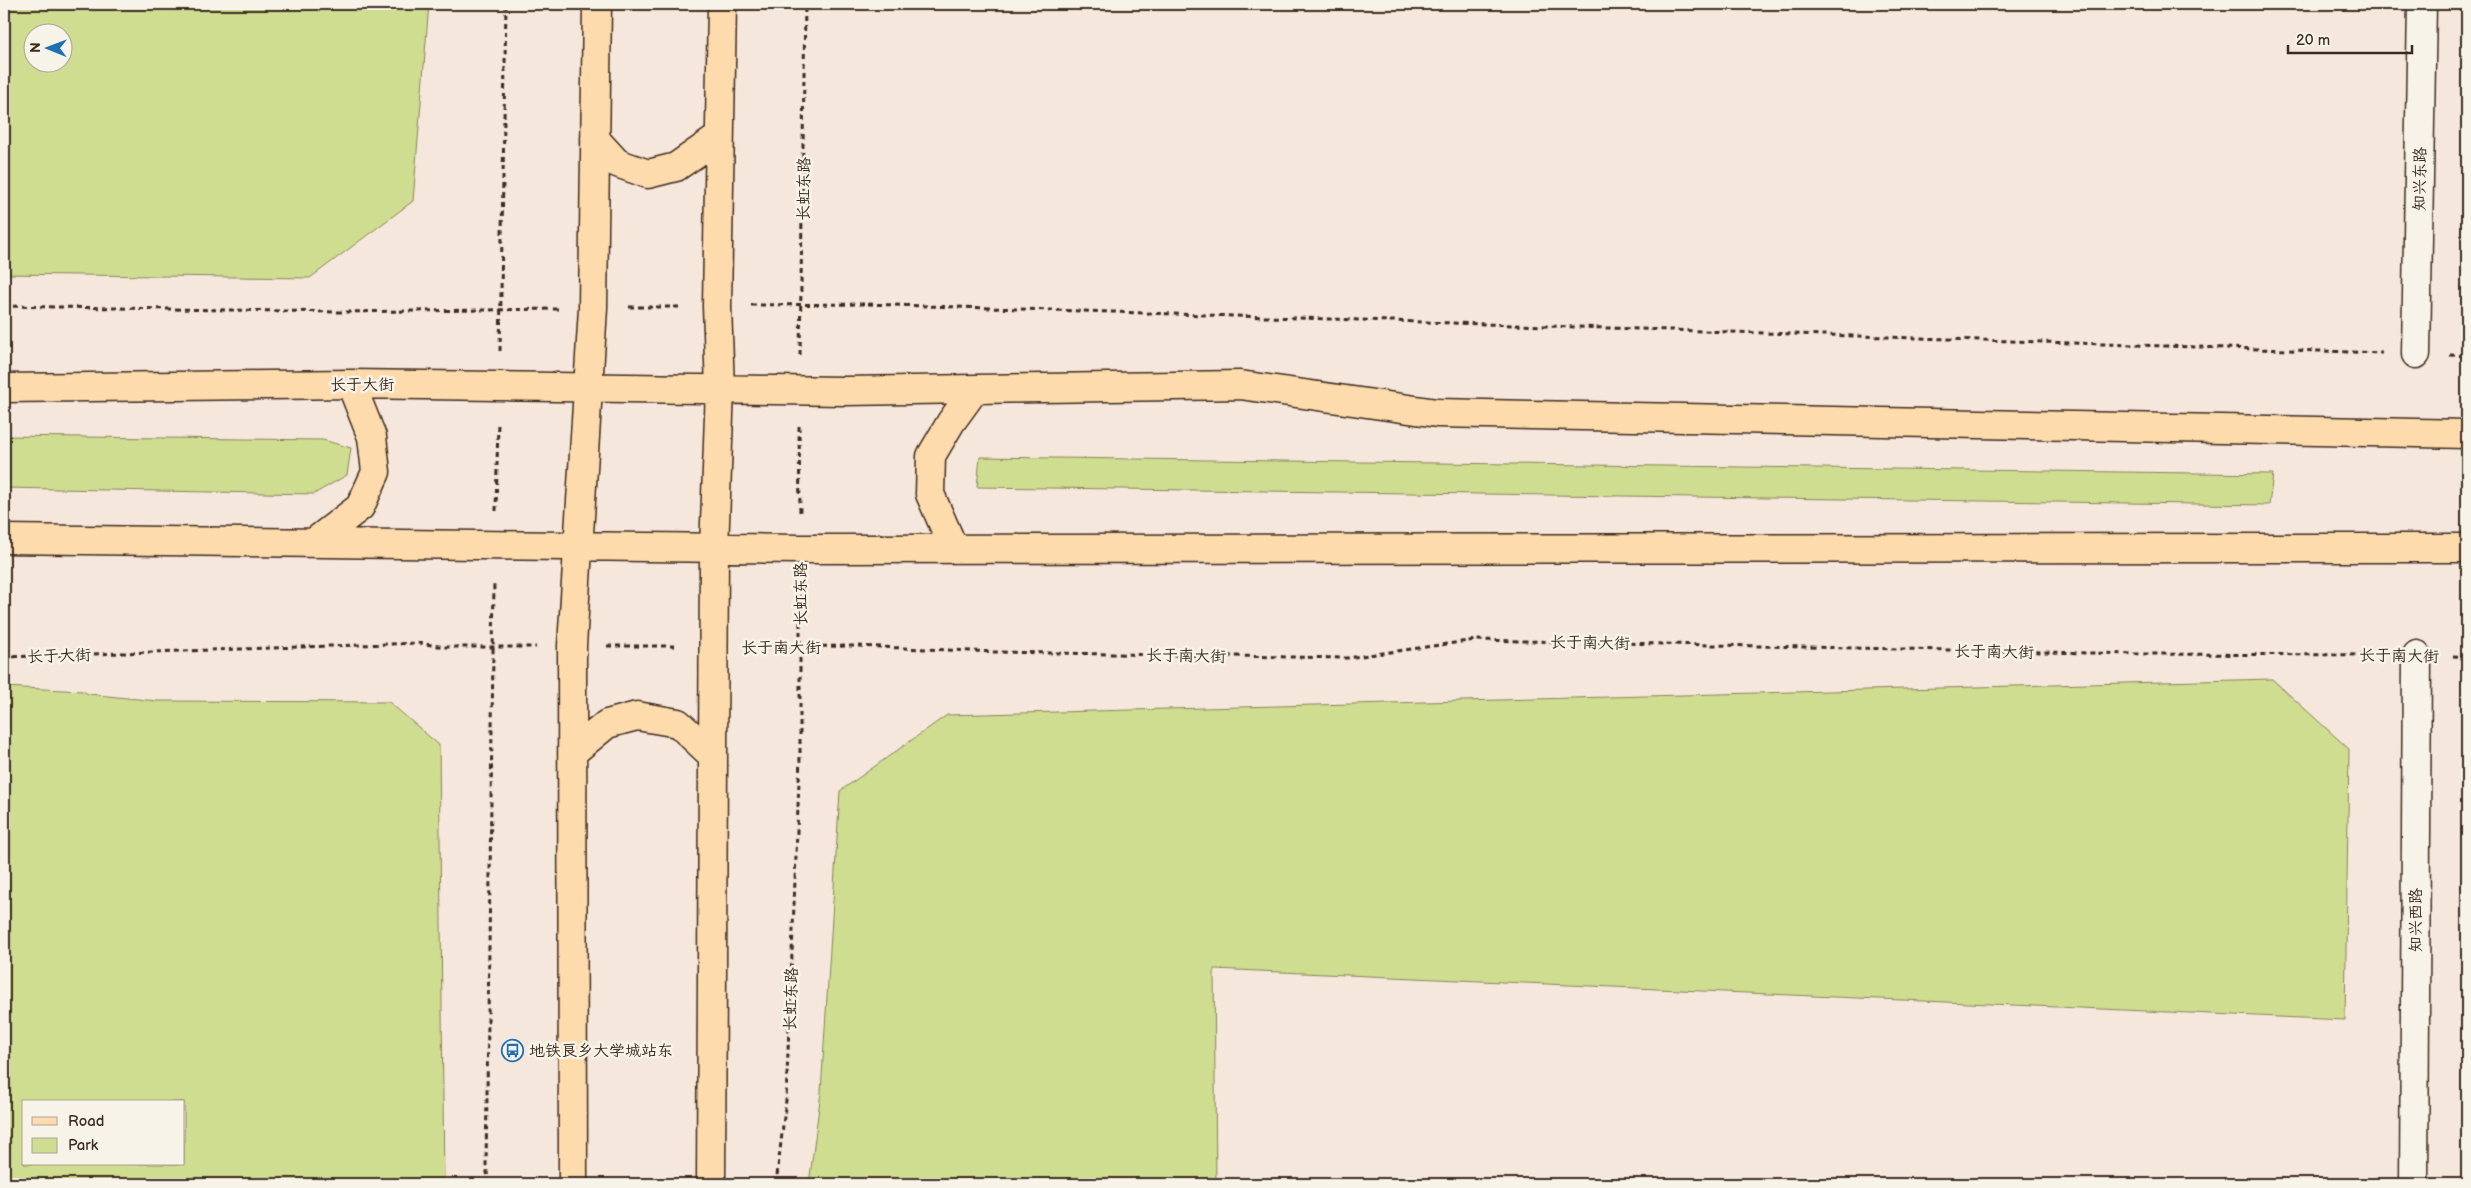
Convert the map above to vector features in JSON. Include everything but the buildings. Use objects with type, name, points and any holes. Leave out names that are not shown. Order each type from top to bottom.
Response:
[{"type":"main road","points":[[573,1184],[572,646],[593,308],[597,4]]},
{"type":"main road","points":[[711,1184],[713,646],[714,549],[720,389],[717,306],[722,4]]},
{"type":"main road","points":[[595,140],[617,163],[648,174],[676,167],[719,137]]},
{"type":"main road","points":[[313,543],[360,507],[376,472],[372,437],[351,384]]},
{"type":"main road","name":"长于大街","points":[[4,388],[351,384],[587,389],[720,389]]},
{"type":"main road","points":[[720,389],[799,391],[1240,385],[1437,414],[2467,434]]},
{"type":"main road","points":[[954,549],[930,494],[931,456],[951,422],[975,389]]},
{"type":"main road","points":[[4,539],[714,549],[2467,548]]},
{"type":"main road","points":[[573,752],[607,724],[637,716],[678,723],[713,756]]},
{"type":"street","name":"知兴东路","points":[[2416,354],[2422,4]]},
{"type":"street","name":"知兴西路","points":[[2414,1184],[2417,655]]},
{"type":"path","points":[[489,1184],[486,1166],[493,647],[506,4]]},
{"type":"path","name":"长虹东路","points":[[776,1184],[786,1100],[800,757],[799,391],[802,304],[805,4]]},
{"type":"path","points":[[4,306],[339,312],[875,304],[2467,356]]},
{"type":"path","name":"长于南大街","points":[[713,646],[856,646],[995,652],[1347,658],[1476,640],[2128,654],[2417,655],[2467,657]]},
{"type":"path","name":"长于大街","points":[[4,657],[419,643],[445,647],[713,646]]},
{"type":"green space","points":[[13,4],[429,4],[413,201],[310,278],[4,274],[4,13]]},
{"type":"green space","points":[[4,436],[323,440],[351,448],[347,475],[314,494],[4,488]]},
{"type":"green space","points":[[980,457],[2273,474],[2269,505],[977,487]]},
{"type":"green space","points":[[2272,679],[2349,749],[2345,1020],[1214,969],[1216,1184],[809,1184],[821,1092],[840,791],[947,715]]},
{"type":"green space","points":[[4,687],[83,691],[88,694],[157,701],[389,702],[439,745],[444,1184],[4,1184]]},
{"type":"place","name":"地铁良乡大学城站东","points":[[513,1050]]}]
